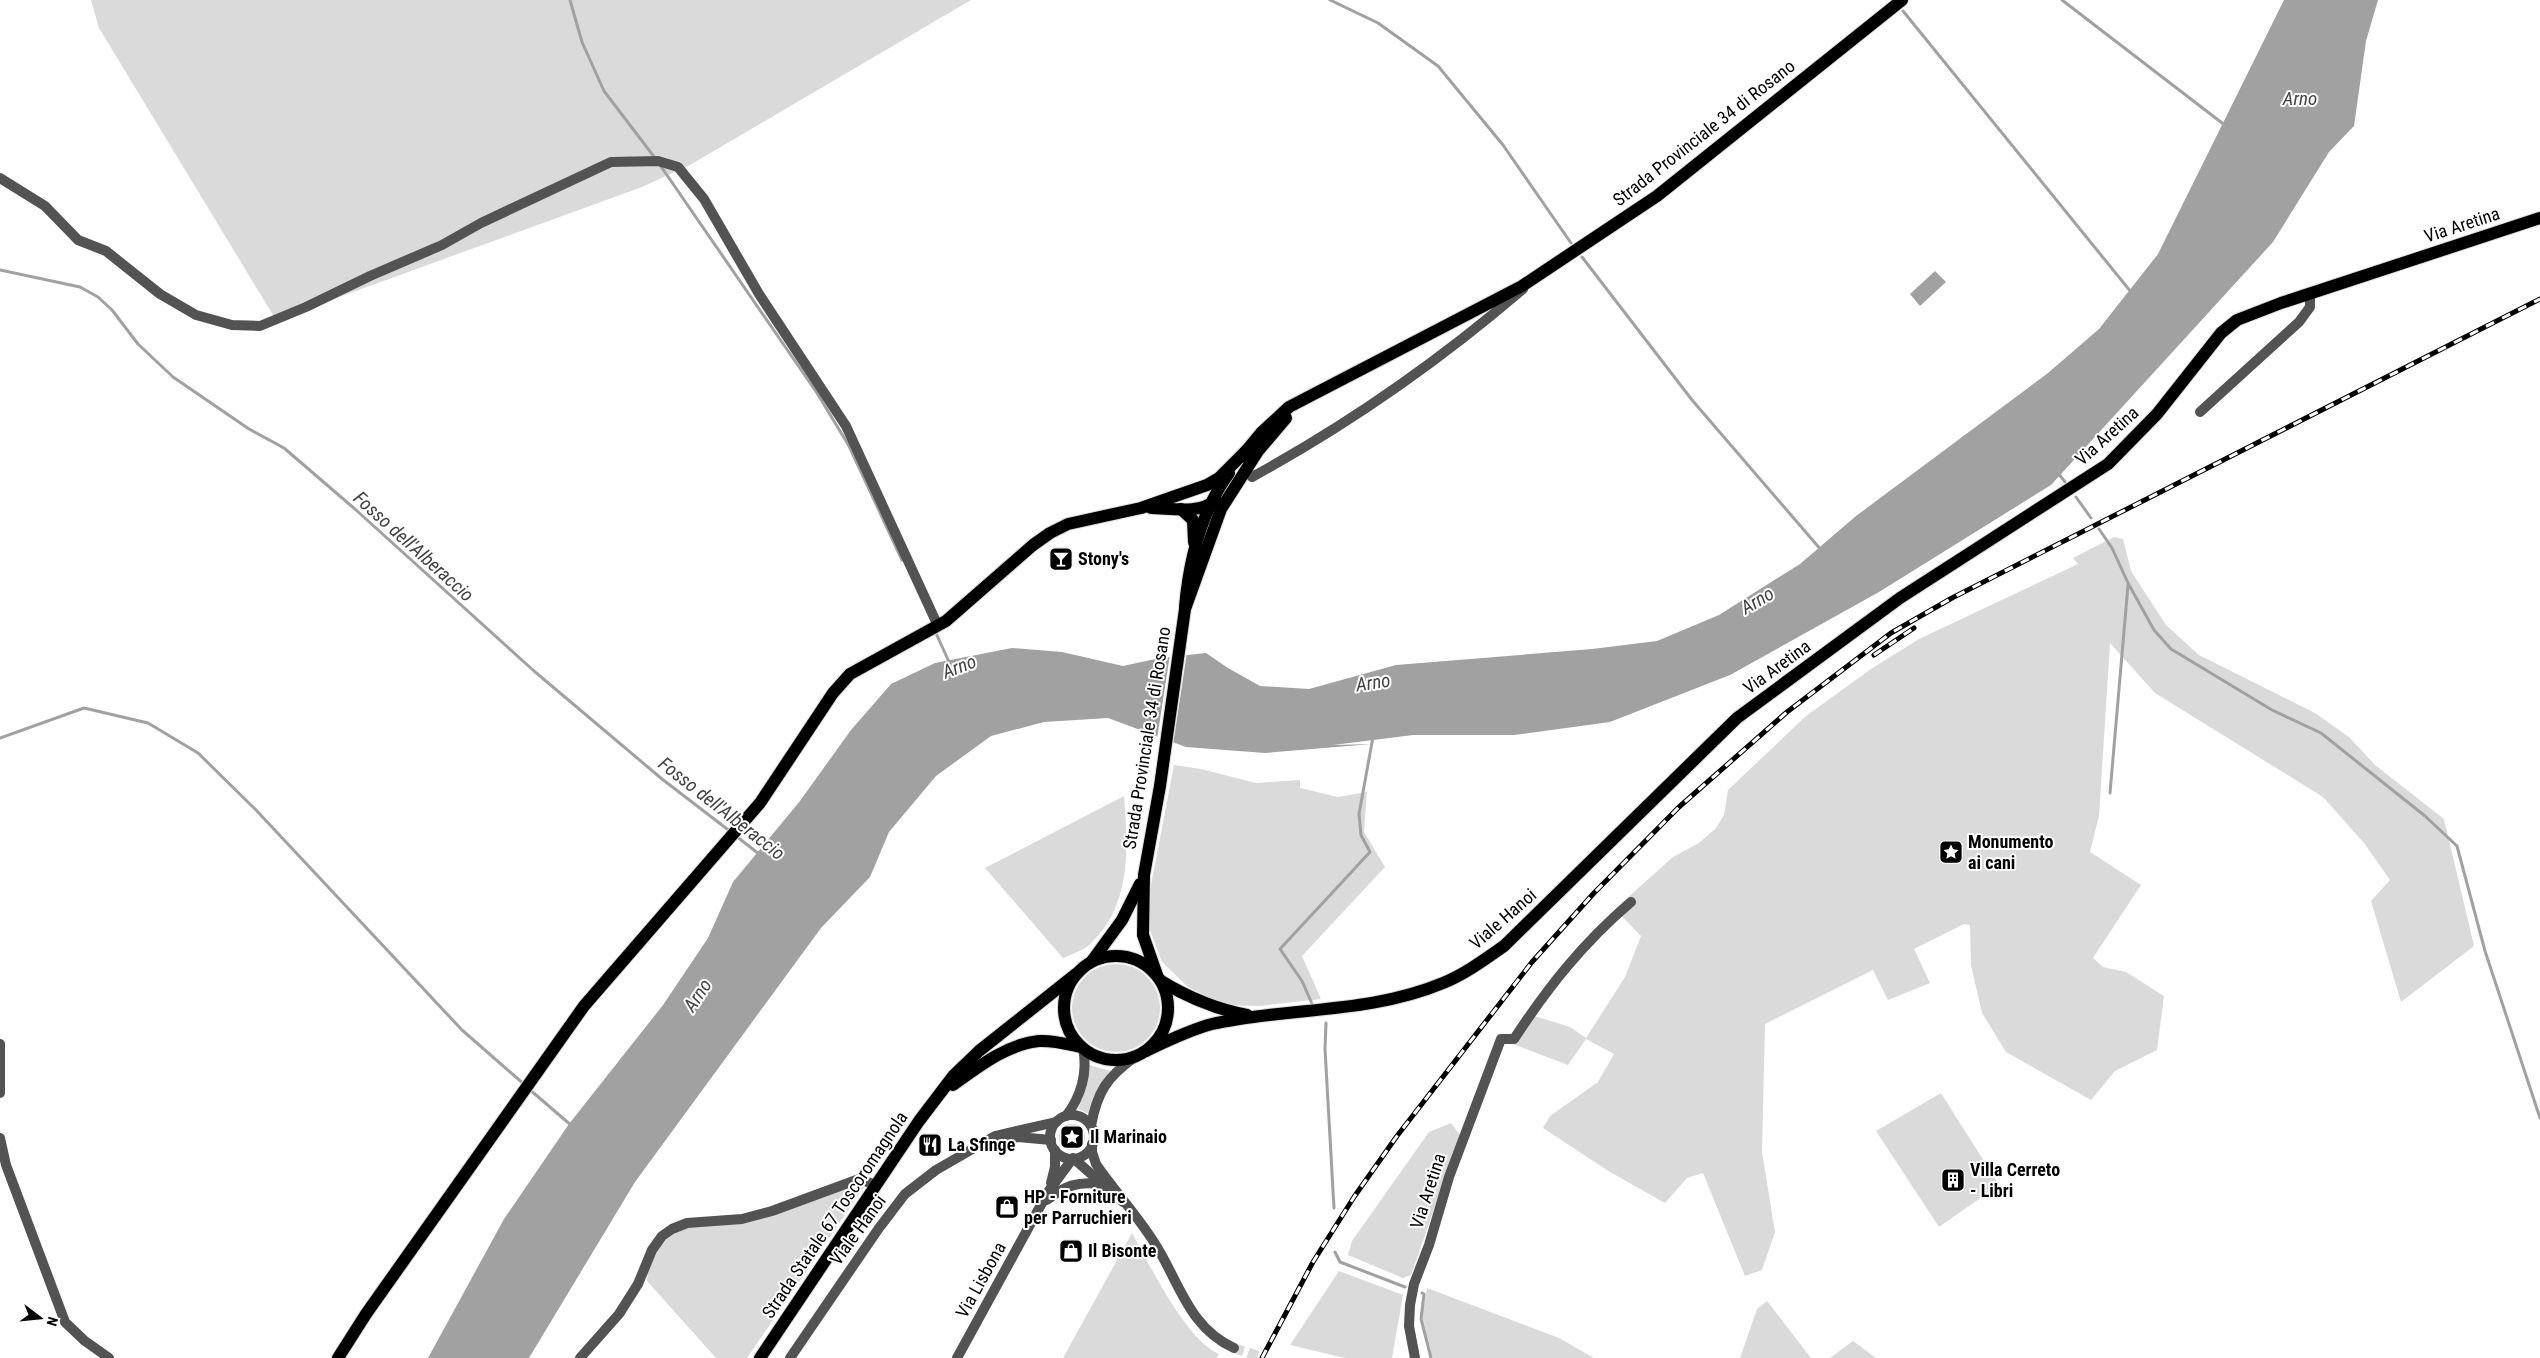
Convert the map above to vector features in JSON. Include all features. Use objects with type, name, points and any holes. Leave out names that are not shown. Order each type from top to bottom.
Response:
[{"type":"main road","name":"Strada Provinciale 34 di Rosano","points":[[1159,978],[1143,935],[1144,875],[1160,786],[1190,564],[1211,504],[1227,476],[1246,451],[1289,407],[1522,286],[1545,271],[1657,196],[1902,0]]},
{"type":"main road","name":"Via Aretina","points":[[1716,738],[1737,718],[1900,598],[2108,464],[2157,414],[2221,333],[2237,320],[2540,218]]},
{"type":"main road","name":"Strada Provinciale 34 di Rosano","points":[[1185,608],[1211,532],[1236,483],[1267,440],[1308,398]]},
{"type":"main road","points":[[338,1358],[366,1314],[584,1006],[760,803],[833,693],[850,674],[938,626],[1033,545],[1050,533],[1068,524],[1088,518],[1140,508],[1207,485],[1218,478],[1246,451]]},
{"type":"main road","points":[[1140,508],[1193,510],[1211,504],[1236,483]]},
{"type":"main road","points":[[1182,494],[1200,494],[1211,504],[1211,532]]},
{"type":"main road","points":[[1181,509],[1193,520],[1194,538],[1190,564]]},
{"type":"main road","name":"Viale Hanoi","points":[[1255,1016],[1220,1010],[1191,999],[1159,978],[1147,965],[1127,957],[1106,956],[1092,961],[1076,974],[1068,988],[1064,1003],[1065,1019],[1071,1034],[1082,1048],[1094,1056],[1108,1060],[1140,1054],[1179,1035],[1210,1025],[1255,1016],[1363,1005],[1406,996],[1443,983],[1478,965],[1504,946],[1716,738]]},
{"type":"main road","name":"Strada Provinciale 34 di Rosano","points":[[1092,961],[1122,920],[1144,875]]},
{"type":"main road","name":"Strada Statale 67 Toscoromagnola","points":[[760,1358],[919,1121],[954,1076],[980,1051],[1076,974]]},
{"type":"main road","name":"Viale Hanoi","points":[[1140,1054],[1157,1041],[1165,1027],[1168,1011],[1167,996],[1159,978]]},
{"type":"main road","name":"Strada Statale 67 Toscoromagnola","points":[[941,1093],[977,1068],[1007,1051],[1026,1044],[1039,1041],[1056,1042],[1082,1048]]},
{"type":"street","points":[[0,178],[45,206],[78,240],[106,250],[160,294],[189,311],[232,324],[260,326],[442,245],[481,223],[611,162],[658,161],[678,167],[704,198],[759,294],[846,426],[938,626]]},
{"type":"street","points":[[1252,477],[1308,446],[1401,386],[1470,335],[1545,271]]},
{"type":"street","points":[[2200,412],[2299,322],[2310,307],[2310,294]]},
{"type":"street","name":"Via Aretina","points":[[1415,1358],[1410,1326],[1410,1305],[1414,1284],[1429,1244],[1449,1177],[1500,1039],[1514,1039],[1563,970],[1599,929],[1631,902]]},
{"type":"street","points":[[0,1044],[0,1094]]},
{"type":"street","name":"Viale Hanoi","points":[[790,1358],[878,1228],[905,1194],[936,1170],[977,1146],[1007,1132],[1035,1128],[1056,1122],[1066,1116],[1073,1107],[1082,1085],[1085,1060],[1082,1048]]},
{"type":"street","name":"Viale Hanoi","points":[[1092,1144],[1091,1126],[1102,1088],[1117,1070],[1140,1054]]},
{"type":"street","points":[[1066,1116],[1081,1117],[1091,1126]]},
{"type":"street","points":[[1053,1145],[1052,1127],[1056,1122]]},
{"type":"street","name":"Viale Hanoi","points":[[977,1146],[1018,1137],[1053,1145],[1066,1158],[1073,1158]]},
{"type":"street","points":[[0,1138],[6,1165],[29,1222],[60,1313],[65,1322],[78,1335],[109,1358]]},
{"type":"street","points":[[1092,1144],[1086,1153],[1073,1158],[1100,1184],[1123,1202]]},
{"type":"street","points":[[1092,1144],[1092,1152],[1096,1164],[1157,1247],[1193,1315],[1214,1336],[1234,1348]]},
{"type":"street","name":"Via Lisbona","points":[[1048,1192],[1055,1168],[1053,1145]]},
{"type":"street","name":"Via Lisbona","points":[[957,1358],[1048,1192],[1073,1158]]},
{"type":"street","points":[[580,1358],[619,1314],[638,1284],[652,1250],[662,1236],[672,1229],[687,1223],[742,1219],[772,1211],[859,1179],[876,1185]]},
{"type":"street","points":[[1042,1204],[1061,1188],[1079,1183],[1100,1184]]},
{"type":"shaded area","points":[[91,0],[971,0],[690,165],[642,187],[276,320],[99,28]]},
{"type":"shaded area","points":[[2114,537],[2123,539],[2131,571],[2166,625],[2199,655],[2315,713],[2349,737],[2375,765],[2444,819],[2474,946],[2401,1002],[2371,901],[2390,880],[2364,843],[2323,797],[2155,693],[2110,643],[2099,816],[2090,852],[2141,885],[2093,958],[2103,967],[2126,972],[2164,996],[2157,1050],[2115,1071],[2091,1100],[2006,1052],[1982,1013],[1971,965],[1970,925],[1964,924],[1914,949],[1930,983],[1888,1000],[1873,970],[1765,1024],[1762,1152],[1775,1232],[1762,1270],[1745,1276],[1703,1173],[1687,1178],[1665,1203],[1610,1172],[1543,1128],[1550,1116],[1598,1082],[1614,1054],[1586,1039],[1568,1065],[1513,1044],[1531,1015],[1570,1027],[1586,1038],[1625,977],[1641,936],[1615,909],[1673,857],[1699,843],[1716,828],[1724,815],[1728,790],[1806,716],[1871,669],[1919,639],[2078,564],[2073,558]]},
{"type":"shaded area","points":[[1174,765],[1201,769],[1256,783],[1300,780],[1300,788],[1338,797],[1367,792],[1364,832],[1385,867],[1302,956],[1321,999],[1260,1006],[1224,1005],[1188,987],[1162,962],[1148,925],[1151,885]]},
{"type":"shaded area","points":[[1124,796],[1126,855],[1120,894],[1114,912],[1104,929],[1090,944],[1063,958],[985,868]]},
{"type":"shaded area","points":[[1116,964],[1133,968],[1147,977],[1156,991],[1160,1008],[1156,1025],[1147,1039],[1133,1048],[1116,1052],[1099,1048],[1085,1039],[1076,1025],[1072,1008],[1076,991],[1085,977],[1099,968]]},
{"type":"shaded area","points":[[1089,1065],[1111,1071],[1089,1114],[1078,1109],[1083,1097]]},
{"type":"shaded area","points":[[1941,1093],[1999,1185],[1939,1227],[1876,1131]]},
{"type":"shaded area","points":[[1451,1123],[1460,1135],[1411,1275],[1403,1278],[1348,1255],[1352,1241],[1429,1132]]},
{"type":"shaded area","points":[[1072,1124],[1082,1127],[1085,1137],[1082,1147],[1072,1150],[1062,1147],[1059,1137],[1062,1127]]},
{"type":"shaded area","points":[[857,1184],[864,1187],[747,1358],[716,1358],[647,1281],[648,1268],[656,1252],[669,1236],[688,1227],[746,1223]]},
{"type":"shaded area","points":[[1132,1233],[1181,1318],[1206,1346],[1219,1354],[1217,1358],[1063,1358]]},
{"type":"shaded area","points":[[1339,1271],[1403,1295],[1392,1358],[1345,1358],[1290,1345]]},
{"type":"shaded area","points":[[1427,1288],[1559,1338],[1594,1358],[1431,1358],[1421,1319]]},
{"type":"shaded area","points":[[1767,1301],[1811,1358],[1740,1358],[1757,1309]]},
{"type":"shaded area","points":[[1853,1341],[1876,1358],[1830,1358]]},
{"type":"water","name":"Arno","points":[[2284,0],[2378,0],[2366,41],[2354,126],[2329,152],[2273,242],[2051,485],[1879,592],[1730,675],[1610,722],[1514,735],[1413,735],[1333,745],[1372,744],[1265,753],[1186,747],[1108,718],[1044,722],[991,736],[936,776],[889,832],[870,877],[821,928],[635,1182],[529,1358],[428,1358],[504,1219],[569,1124],[663,1005],[708,938],[733,882],[800,801],[851,730],[891,684],[935,663],[1012,648],[1062,652],[1123,666],[1160,658],[1206,653],[1260,686],[1309,689],[1396,665],[1592,649],[1657,641],[1719,615],[1800,564],[1856,516],[2048,373],[2099,329],[2158,254]]},
{"type":"water","points":[[1935,271],[1946,282],[1920,306],[1910,294]]},
{"type":"pier","points":[[1187,652],[1173,745],[1157,739],[1170,654]]},
{"type":"waterway","points":[[570,0],[582,42],[604,91],[655,158]]},
{"type":"waterway","points":[[1330,0],[1378,23],[1438,66],[1503,145],[1571,243]]},
{"type":"waterway","points":[[2062,0],[2226,126]]},
{"type":"waterway","points":[[1903,11],[2131,292]]},
{"type":"waterway","points":[[660,165],[817,393],[849,446],[902,560]]},
{"type":"waterway","points":[[1582,257],[1692,400],[1822,551]]},
{"type":"waterway","name":"Fosso dell'Alberaccio","points":[[0,270],[80,287],[98,297],[112,310],[138,344],[173,377],[249,429],[284,448],[356,510],[534,671],[662,779],[731,832]]},
{"type":"waterway","points":[[2058,473],[2065,482]]},
{"type":"waterway","points":[[2076,497],[2091,518]]},
{"type":"waterway","points":[[2099,529],[2112,548],[2128,583],[2154,630],[2171,649],[2272,710],[2321,733],[2425,816],[2457,846],[2485,951],[2540,1118]]},
{"type":"waterway","points":[[2110,793],[2128,585]]},
{"type":"waterway","points":[[935,631],[950,664]]},
{"type":"waterway","points":[[0,738],[84,708],[148,723],[198,753],[256,810],[462,1030],[525,1085]]},
{"type":"waterway","points":[[1313,1006],[1302,981],[1280,949],[1370,852],[1361,835],[1359,814],[1373,737]]},
{"type":"waterway","name":"Fosso dell'Alberaccio","points":[[736,836],[759,854]]},
{"type":"waterway","points":[[1326,1023],[1325,1049],[1334,1208]]},
{"type":"waterway","points":[[529,1089],[572,1126]]},
{"type":"waterway","points":[[1335,1252],[1340,1262],[1405,1287]]},
{"type":"waterway","points":[[1422,1293],[1424,1294],[1421,1319],[1431,1358]]},
{"type":"tunnel","points":[[1234,1348],[1264,1358]]},
{"type":"railway","points":[[1262,1358],[1313,1262],[1354,1197],[1397,1136],[1532,962],[1594,893],[1679,807],[1787,712],[1891,633],[1952,598],[2540,299]]},
{"type":"railway","points":[[1874,655],[1914,628]]},
{"type":"place","name":"Stony's","points":[[1061,559]]},
{"type":"place","name":"Monumento ai cani","points":[[1951,852]]},
{"type":"place","name":"Il Marinaio","points":[[1072,1137]]},
{"type":"place","name":"La Sfinge","points":[[930,1145]]},
{"type":"place","name":"Villa Cerreto - Libri","points":[[1953,1180]]},
{"type":"place","name":"HP - Forniture per Parruchieri","points":[[1007,1207]]},
{"type":"place","name":"Il Bisonte","points":[[1071,1251]]}]
